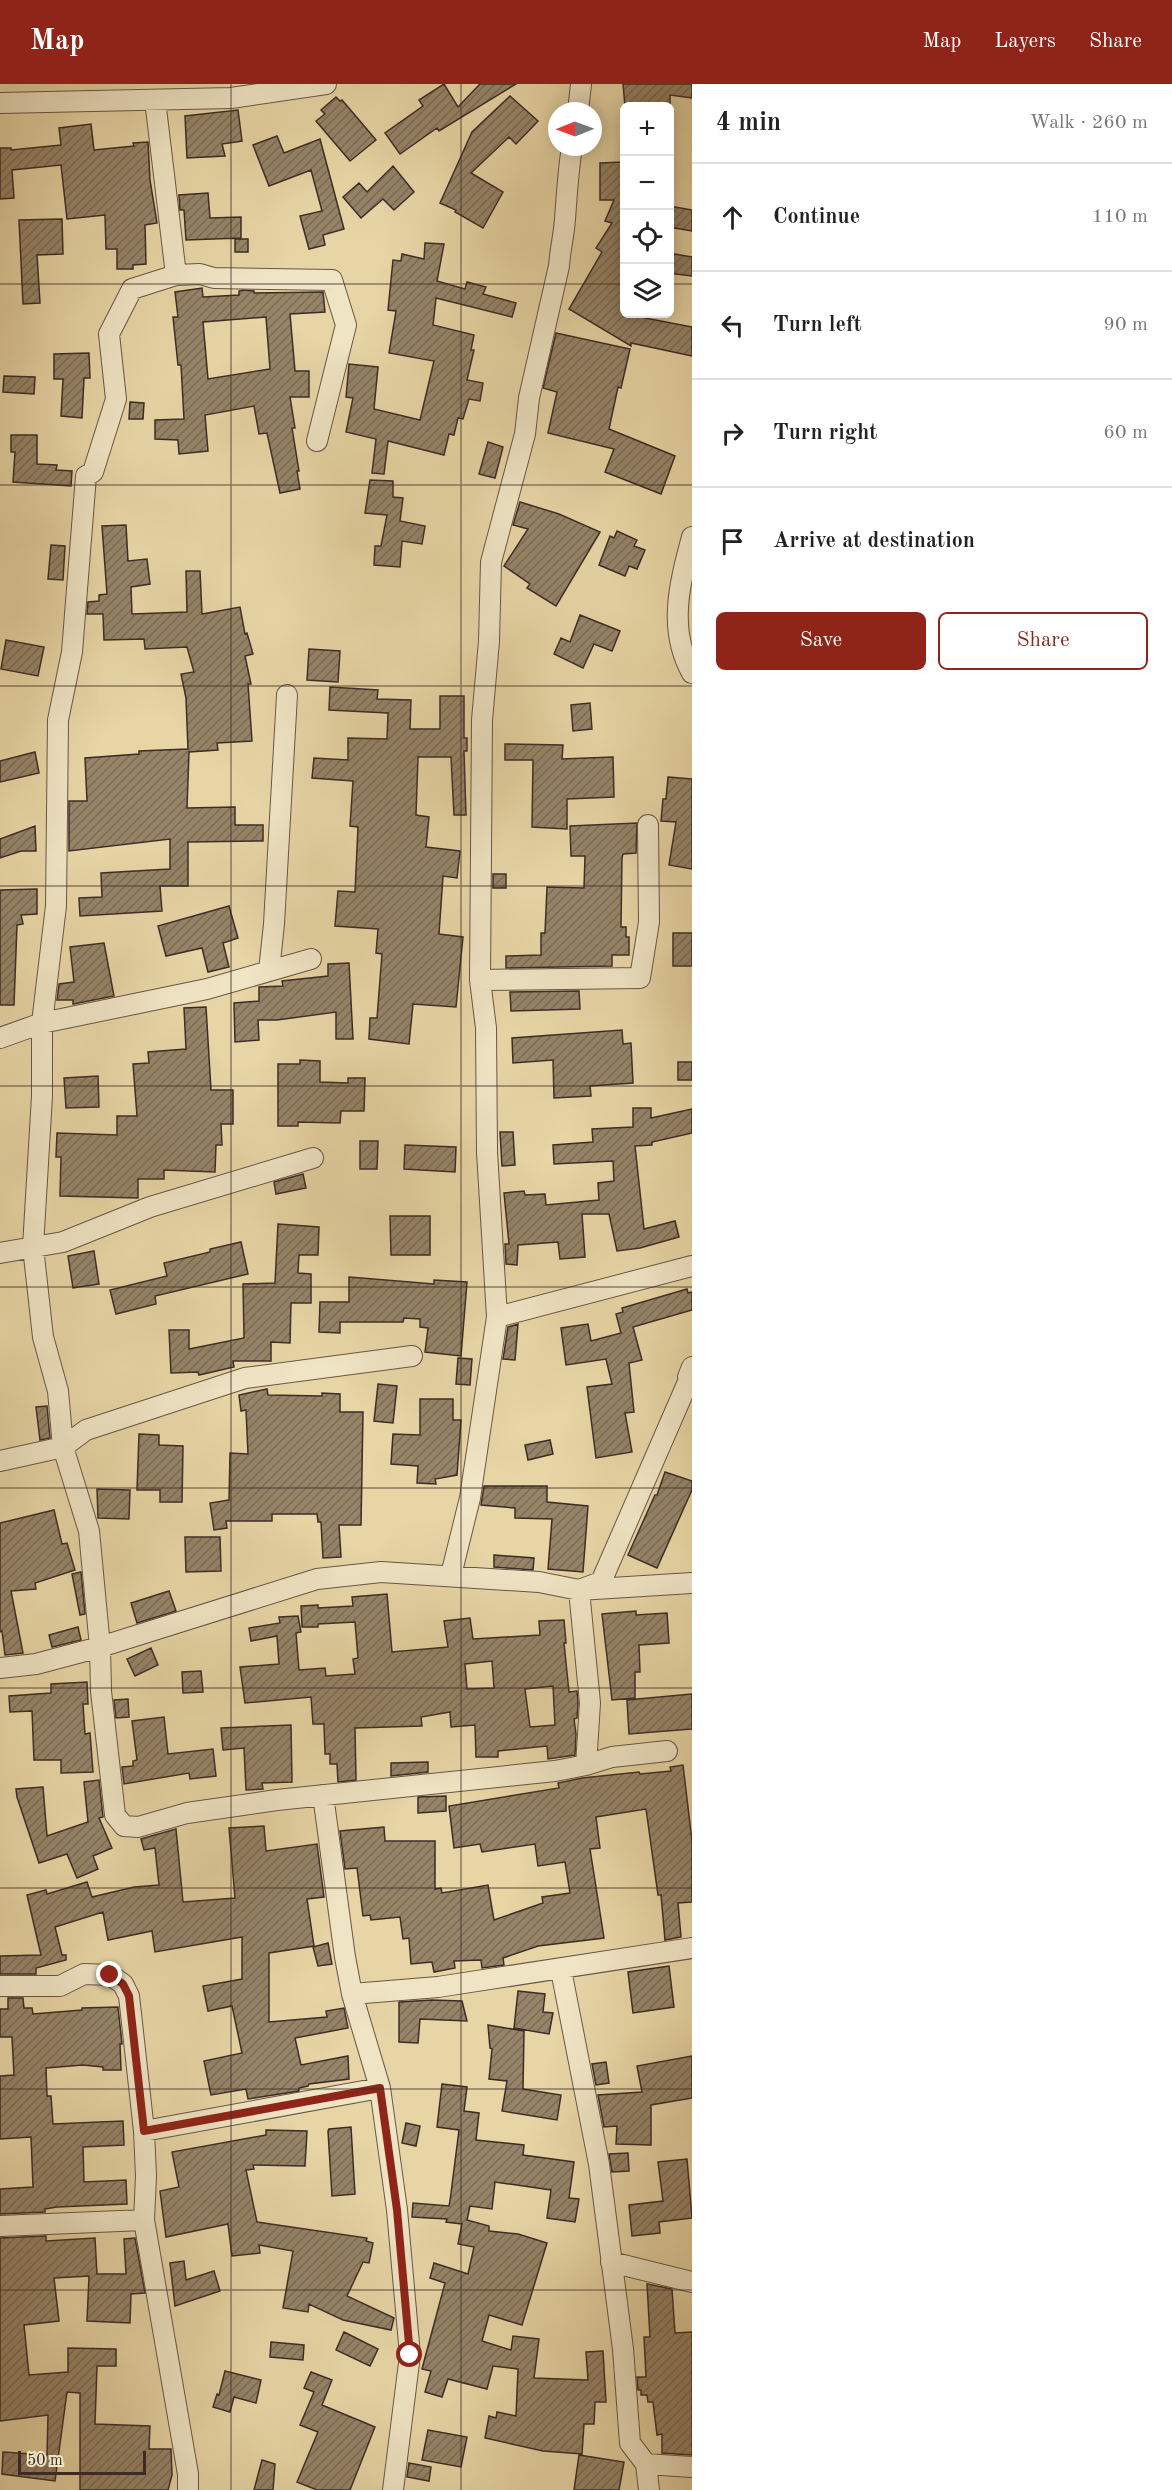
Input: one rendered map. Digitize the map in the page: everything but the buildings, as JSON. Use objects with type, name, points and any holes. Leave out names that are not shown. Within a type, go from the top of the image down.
[{"type":"street","points":[[0,103],[155,100],[326,84]]},
{"type":"street","points":[[579,102],[581,84]]},
{"type":"street","points":[[155,100],[176,275]]},
{"type":"street","points":[[451,1575],[470,1498],[497,1317],[487,1152],[486,1028],[480,980],[482,720],[489,641],[491,562],[525,434],[529,398],[559,266],[571,156]]},
{"type":"street","points":[[317,441],[346,325],[332,280],[176,275],[132,289],[109,334],[116,399],[93,472],[86,476],[72,652],[58,720],[56,906],[42,1023],[42,1096],[33,1247],[43,1337],[58,1391],[63,1447],[89,1531],[100,1647],[101,1691],[115,1815],[124,1826],[138,1827],[187,1813],[323,1795],[555,1772],[612,1757],[667,1751]]},
{"type":"street","points":[[692,537],[679,586],[677,623],[686,661],[692,673]]},
{"type":"street","points":[[269,971],[274,924],[287,695]]},
{"type":"street","points":[[480,980],[640,978],[649,921],[648,825]]},
{"type":"street","points":[[0,1038],[42,1023],[207,989],[311,959]]},
{"type":"street","points":[[0,1253],[63,1242],[150,1207],[313,1158]]},
{"type":"street","points":[[497,1317],[692,1266]]},
{"type":"street","points":[[0,1461],[63,1447],[86,1430],[245,1378],[412,1356]]},
{"type":"street","points":[[579,1590],[601,1582],[692,1373]]},
{"type":"street","points":[[0,1668],[36,1664],[100,1647],[317,1579],[381,1572],[539,1582],[579,1590],[692,1583]]},
{"type":"street","points":[[579,1590],[590,1703],[586,1765]]},
{"type":"street","points":[[323,1795],[352,1994],[380,2088],[397,2210],[410,2355],[393,2490]]},
{"type":"street","points":[[352,1994],[438,1988],[692,1948]]},
{"type":"street","points":[[561,1970],[599,2164],[623,2349],[630,2443],[646,2463],[649,2490]]},
{"type":"street","points":[[0,1986],[60,1986],[84,1974],[110,1975],[123,1984],[129,1996],[144,2131],[146,2176],[144,2220],[188,2474],[188,2490]]},
{"type":"street","points":[[144,2131],[380,2088]]},
{"type":"street","points":[[0,2226],[144,2220]]},
{"type":"street","points":[[611,2262],[692,2282]]},
{"type":"street","points":[[646,2463],[692,2468]]},
{"type":"route","points":[[110,1975],[123,1984],[129,1996],[144,2131],[380,2088],[397,2210],[410,2355]]}]
